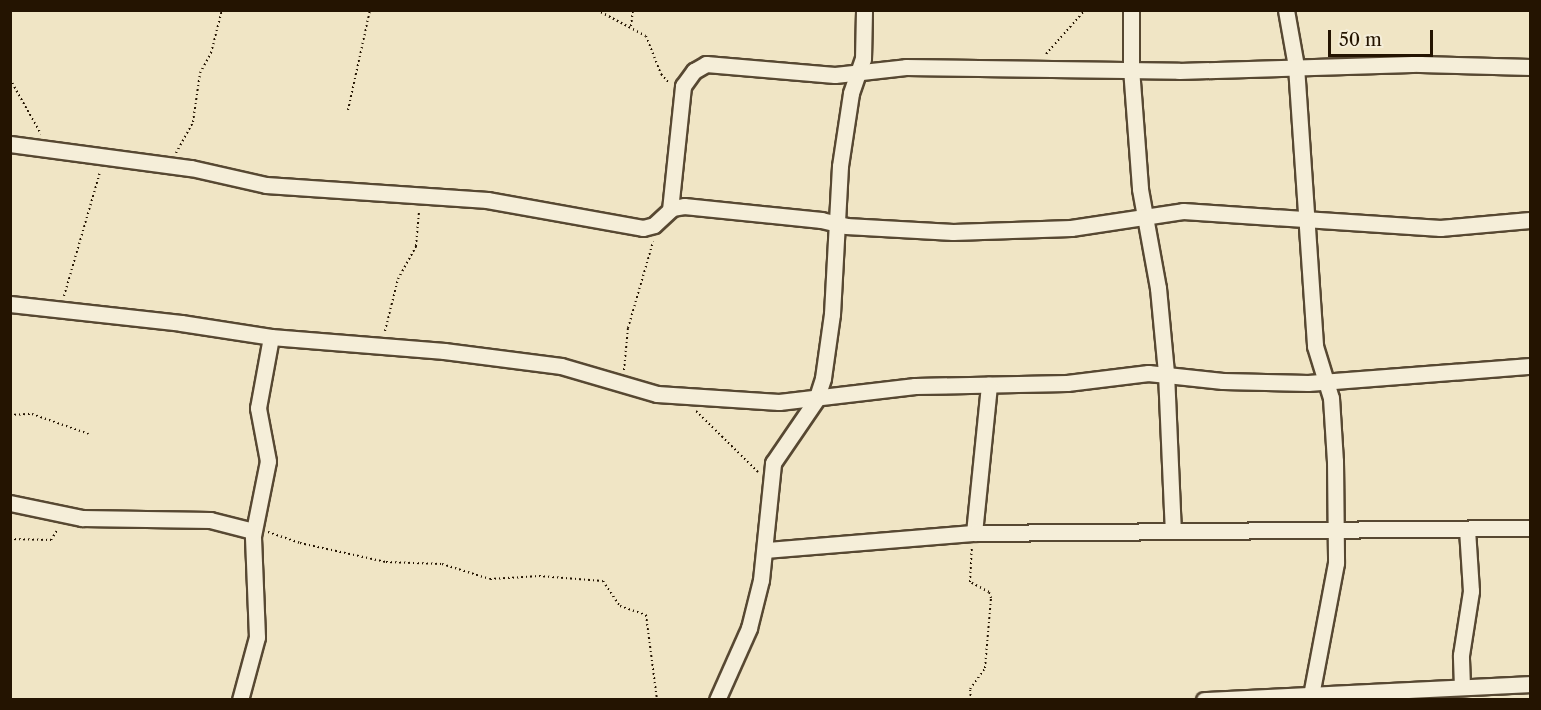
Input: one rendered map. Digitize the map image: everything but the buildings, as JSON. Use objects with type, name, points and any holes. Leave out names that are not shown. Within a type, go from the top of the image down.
[{"type":"street","points":[[717,699],[749,628],[766,550],[770,482],[774,458],[816,400],[831,324],[840,166],[851,93],[864,52],[864,10]]},
{"type":"street","points":[[1131,10],[1131,68],[1144,217],[1158,288],[1166,373],[1173,531]]},
{"type":"street","points":[[1286,10],[1296,66],[1317,358],[1329,383],[1335,531],[1336,563],[1311,697]]},
{"type":"street","points":[[670,210],[682,86],[694,71],[706,64],[835,75],[859,71],[1031,68],[1131,68],[1179,71],[1296,66],[1530,67]]},
{"type":"street","points":[[10,144],[169,166],[266,185],[487,200],[636,228],[654,225],[670,210],[691,206],[912,230],[995,232],[1071,228],[1192,211],[1440,228],[1530,220]]},
{"type":"street","points":[[10,304],[271,337],[382,345],[561,366],[624,385],[681,396],[816,400],[915,386],[989,386],[1166,373],[1238,382],[1329,383],[1530,366]]},
{"type":"street","points":[[240,699],[258,620],[254,531],[268,461],[258,408],[271,337]]},
{"type":"street","points":[[974,533],[989,386]]},
{"type":"street","points":[[10,502],[94,519],[210,520],[254,531]]},
{"type":"street","points":[[1462,687],[1461,655],[1471,591],[1467,528]]},
{"type":"street","points":[[766,550],[974,533],[1530,528]]},
{"type":"street","points":[[1204,699],[1311,697],[1530,684]]},
{"type":"path","points":[[169,166],[193,122],[200,73],[211,53],[222,10]]},
{"type":"path","points":[[348,110],[370,10]]},
{"type":"path","points":[[597,10],[631,26],[646,36],[663,78],[682,86]]},
{"type":"path","points":[[631,26],[633,10]]},
{"type":"path","points":[[1031,68],[1085,10]]},
{"type":"path","points":[[10,78],[31,109],[49,150]]},
{"type":"path","points":[[56,309],[68,284],[103,158]]},
{"type":"path","points":[[382,345],[398,279],[416,246],[419,195]]},
{"type":"path","points":[[624,385],[628,328],[653,242],[654,225]]},
{"type":"path","points":[[681,396],[770,482]]},
{"type":"path","points":[[10,414],[32,414],[89,434]]},
{"type":"path","points":[[10,539],[51,540],[58,532],[62,513]]},
{"type":"path","points":[[254,531],[386,562],[442,564],[490,579],[539,576],[603,582],[620,606],[646,615],[657,699]]},
{"type":"path","points":[[971,699],[970,689],[985,668],[991,598],[989,591],[970,582],[974,533]]}]
